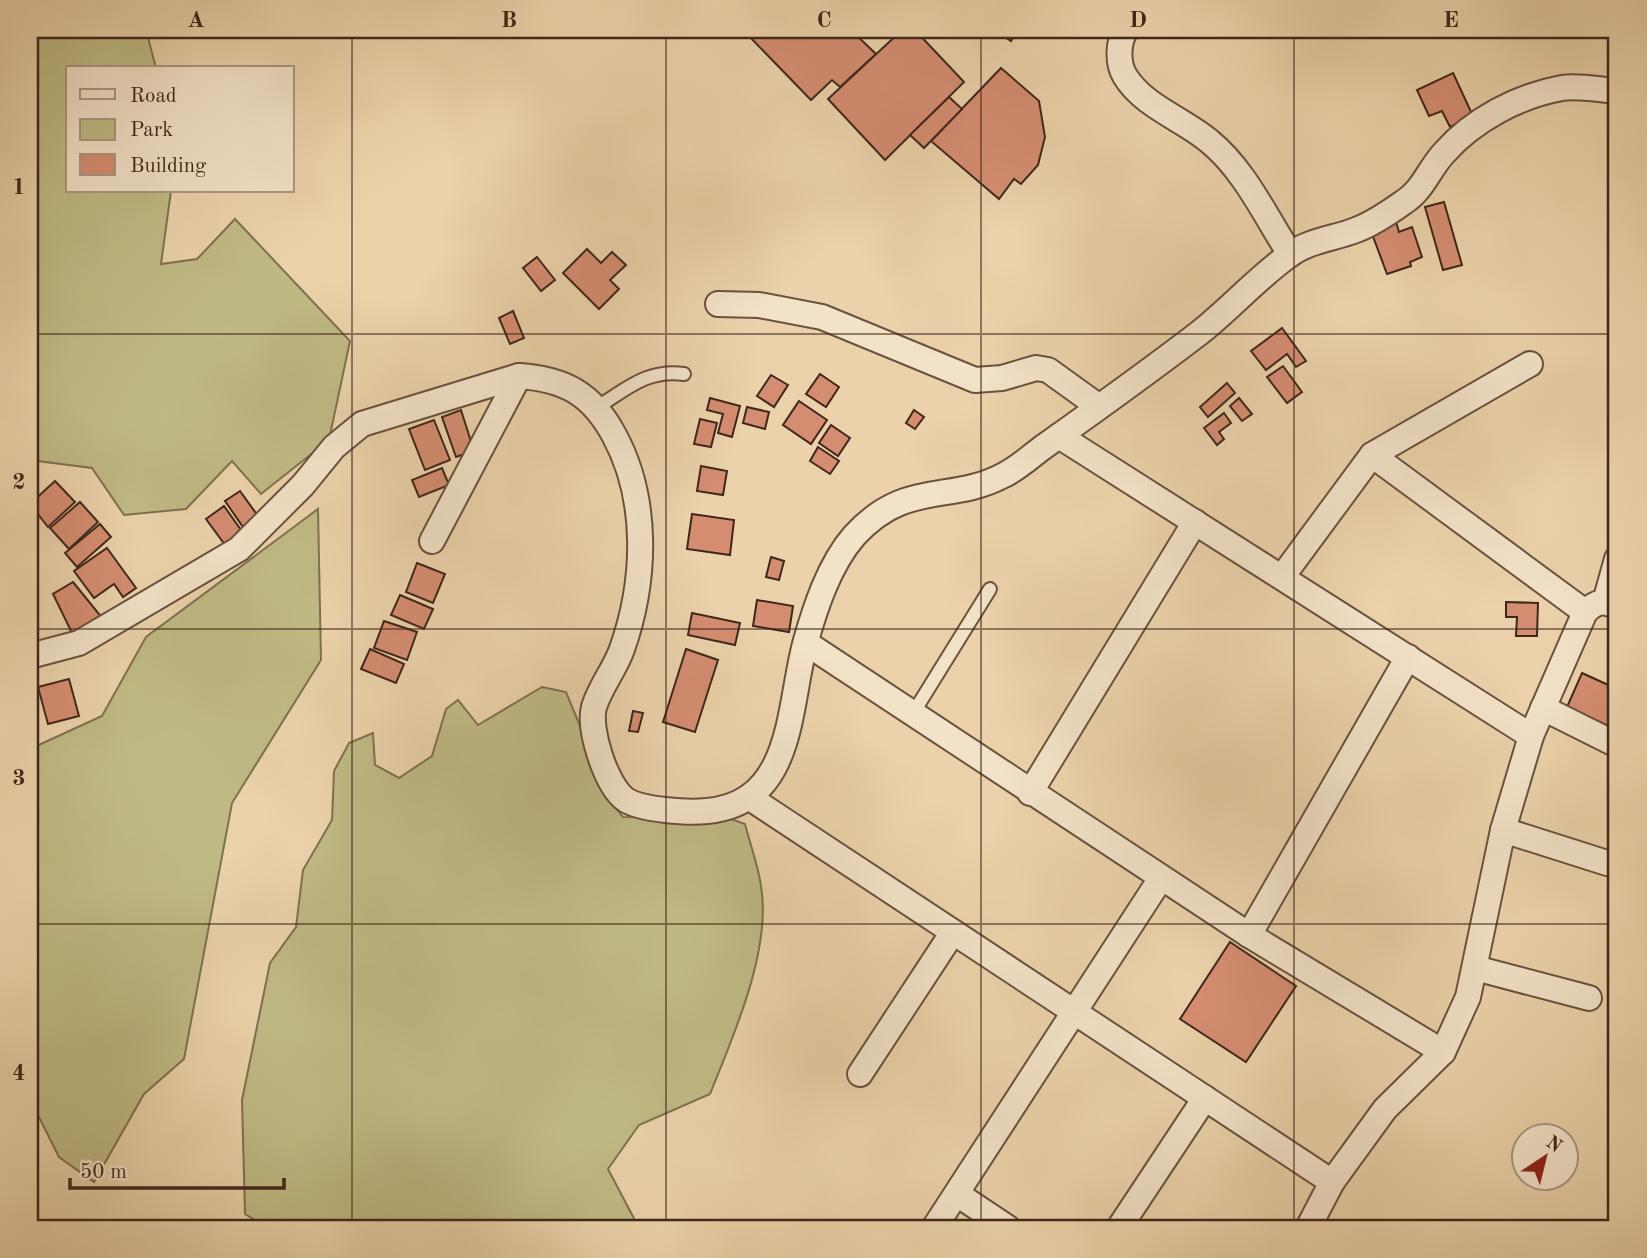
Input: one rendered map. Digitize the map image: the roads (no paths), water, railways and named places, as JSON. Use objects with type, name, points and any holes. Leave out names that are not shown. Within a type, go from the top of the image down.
[{"type":"street","points":[[1126,30],[1122,37],[1120,58],[1125,76],[1153,104],[1210,141],[1234,168],[1290,254]]},
{"type":"street","points":[[30,656],[79,643],[239,549],[303,485],[334,447],[362,424],[519,376],[538,377],[557,383],[599,406],[628,460],[639,509],[640,549],[631,621],[620,655],[594,708],[593,735],[612,781],[626,800],[670,811],[707,811],[750,798],[776,767],[785,747],[806,643],[833,568],[854,537],[880,513],[903,499],[1003,476],[1200,332],[1290,254],[1318,239],[1356,230],[1417,194],[1433,165],[1460,135],[1511,104],[1566,87],[1617,91]]},
{"type":"street","points":[[718,303],[759,305],[822,317],[911,352],[944,370],[975,380],[1002,378],[1036,368],[1048,370],[1098,406]]},
{"type":"street","points":[[1282,577],[1371,455],[1530,364]]},
{"type":"street","points":[[432,541],[519,376]]},
{"type":"street","points":[[1059,436],[1531,736]]},
{"type":"street","points":[[1371,455],[1603,607]]},
{"type":"street","points":[[1030,793],[1195,522]]},
{"type":"street","points":[[1308,1228],[1332,1182],[1385,1109],[1443,1052],[1468,997],[1503,830],[1531,736],[1543,708],[1603,607],[1617,559]]},
{"type":"street","points":[[806,643],[1249,935],[1443,1052]]},
{"type":"street","points":[[1249,935],[1408,657]]},
{"type":"street","points":[[1543,708],[1617,745]]},
{"type":"street","points":[[750,798],[1332,1182]]},
{"type":"street","points":[[1503,830],[1607,863]]},
{"type":"street","points":[[934,1228],[1161,878]]},
{"type":"street","points":[[860,1074],[953,932]]},
{"type":"street","points":[[1475,968],[1589,998]]},
{"type":"street","points":[[1119,1228],[1205,1098]]},
{"type":"street","points":[[957,1194],[1008,1228]]},
{"type":"lane","points":[[599,406],[647,376],[663,371],[684,374]]},
{"type":"lane","points":[[912,715],[990,589]]}]
